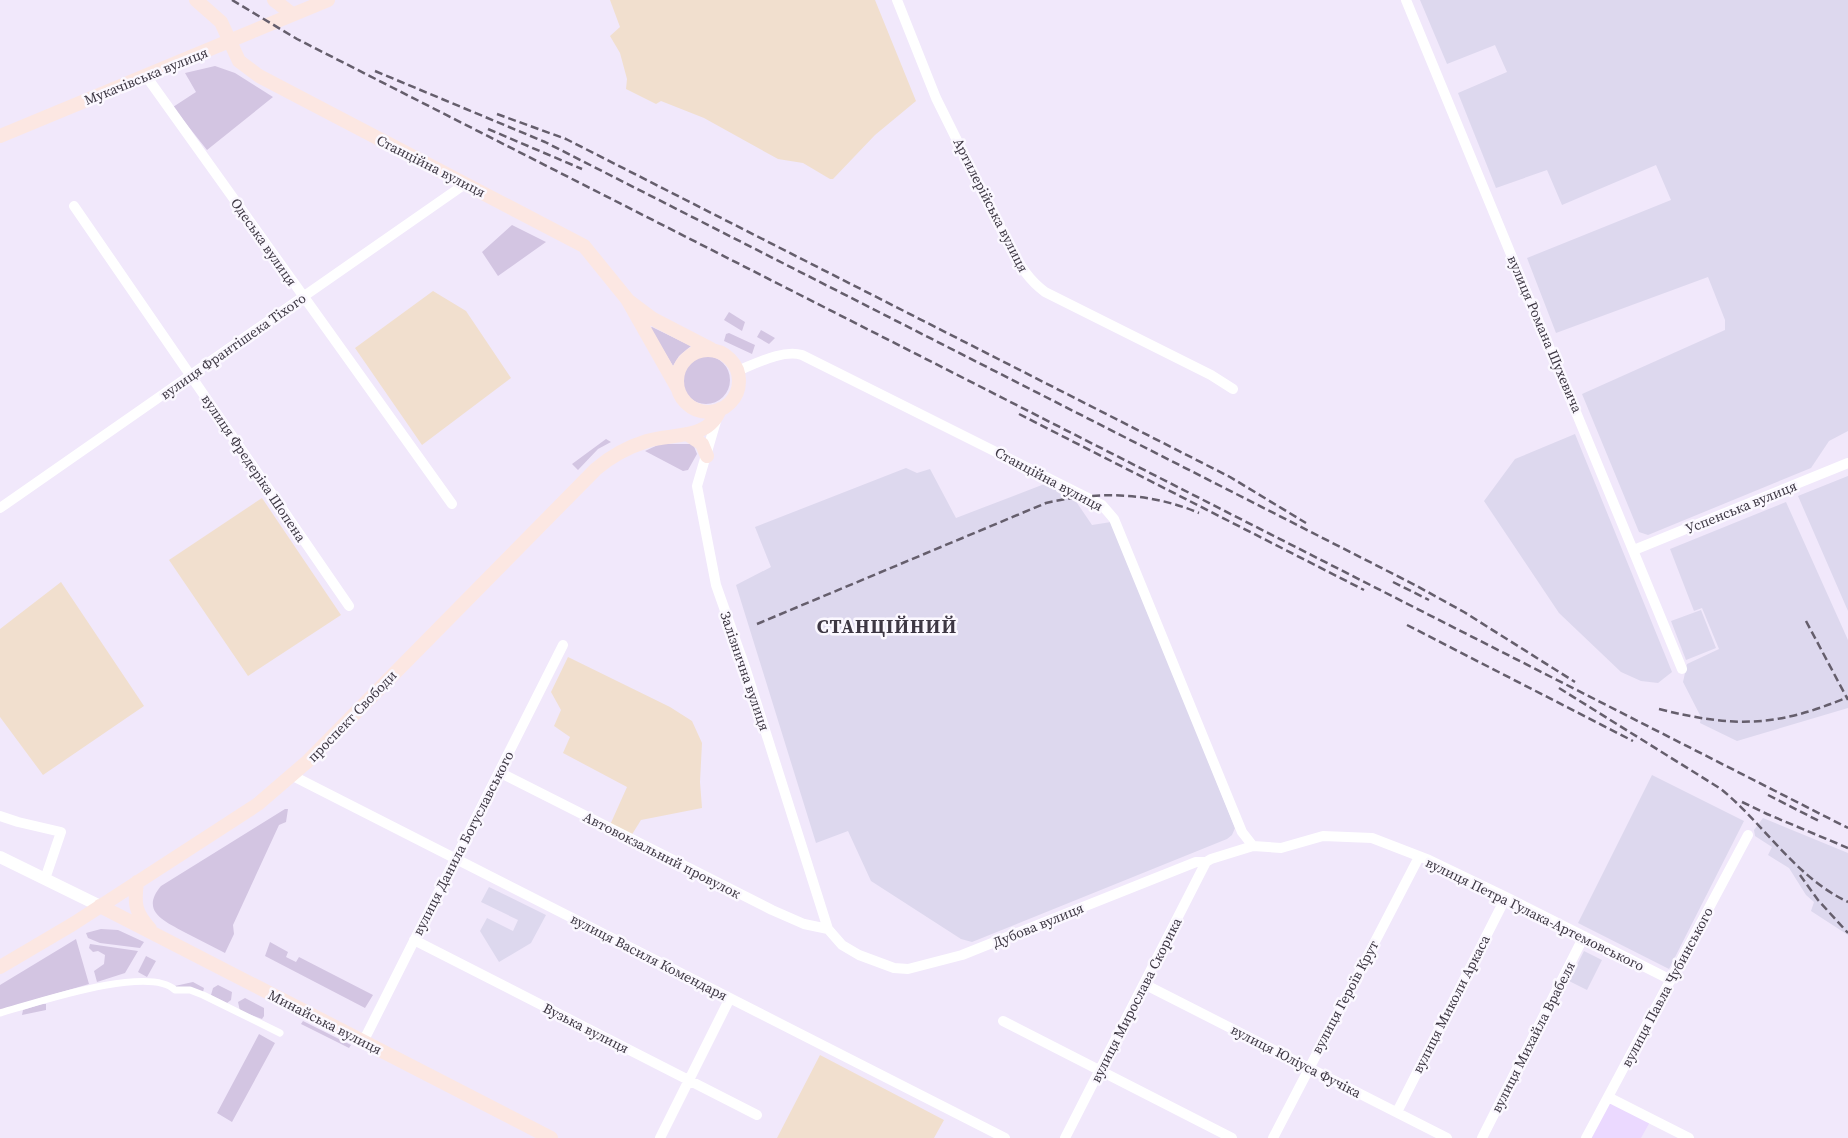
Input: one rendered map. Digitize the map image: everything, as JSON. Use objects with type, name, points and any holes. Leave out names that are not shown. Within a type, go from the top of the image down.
[{"type":"main road","name":"Станційна вулиця","points":[[196,0],[221,22],[239,60],[259,76],[584,246],[627,299],[678,389]]},
{"type":"main road","points":[[274,0],[292,14]]},
{"type":"main road","name":"Мукачівська вулиця","points":[[0,136],[328,0]]},
{"type":"main road","name":"Станційна вулиця","points":[[627,299],[653,319],[711,350]]},
{"type":"main road","points":[[711,350],[730,359],[737,371],[739,380],[737,392],[718,415],[689,406],[678,389],[678,372],[687,357],[694,352],[711,350]]},
{"type":"main road","name":"проспект Свободи","points":[[681,434],[691,425],[693,417],[689,406]]},
{"type":"main road","name":"проспект Свободи","points":[[0,967],[100,906],[258,804],[293,776],[596,469],[632,446],[702,430],[718,415]]},
{"type":"main road","points":[[681,434],[702,444],[706,456]]},
{"type":"main road","points":[[136,882],[135,898],[137,912],[153,934]]},
{"type":"main road","name":"Минайська вулиця","points":[[100,906],[551,1138]]},
{"type":"street","name":"Артилерійська вулиця","points":[[897,0],[936,98],[1011,249],[1028,278],[1045,292],[1211,375],[1233,389]]},
{"type":"street","name":"вулиця Романа Шухевича","points":[[1406,0],[1682,669]]},
{"type":"street","name":"Одеська вулиця","points":[[146,76],[452,504]]},
{"type":"street","name":"вулиця Франтішека Тіхого","points":[[0,508],[466,184]]},
{"type":"street","name":"вулиця Фредеріка Шопена","points":[[74,206],[349,606]]},
{"type":"street","name":"Станційна вулиця","points":[[737,371],[765,360],[792,354],[802,355],[1084,496],[1109,511],[1114,518],[1242,832],[1253,846]]},
{"type":"street","name":"Залізнична вулиця","points":[[718,415],[697,486],[716,585],[784,788],[828,929]]},
{"type":"street","name":"Успенська вулиця","points":[[1634,550],[1848,463]]},
{"type":"street","name":"вулиця Данила Богуславського","points":[[363,1042],[563,645]]},
{"type":"street","name":"Автовокзальний провулок","points":[[499,772],[772,910],[804,924],[828,929]]},
{"type":"street","name":"вулиця Василя Комендаря","points":[[293,776],[1005,1138]]},
{"type":"street","points":[[0,816],[61,832],[45,879]]},
{"type":"street","name":"вулиця Павла Чубинського","points":[[1586,1138],[1748,835]]},
{"type":"street","name":"вулиця Петра Гулака-Артемовського","points":[[1253,846],[1281,848],[1299,844],[1315,837],[1348,836],[1372,838],[1506,897],[1671,980]]},
{"type":"street","name":"Дубова вулиця","points":[[828,929],[842,946],[894,968],[908,969],[962,955],[1196,862],[1206,862],[1253,846]]},
{"type":"street","points":[[0,857],[100,906]]},
{"type":"street","name":"вулиця Героїв Крут","points":[[1273,1138],[1418,857]]},
{"type":"street","name":"вулиця Мирослава Скорика","points":[[1065,1138],[1206,862]]},
{"type":"street","name":"вулиця Миколи Аркаса","points":[[1397,1112],[1506,897]]},
{"type":"street","name":"вулиця Михайла Врабеля","points":[[1482,1138],[1584,936]]},
{"type":"street","name":"Вузька вулиця","points":[[414,940],[757,1115]]},
{"type":"street","points":[[0,1014],[94,986],[157,983],[170,986],[175,990],[190,990],[280,1032]]},
{"type":"street","name":"вулиця Юліуса Фучіка","points":[[1144,984],[1447,1138]]},
{"type":"street","points":[[660,1138],[730,998]]},
{"type":"street","points":[[1003,1021],[1232,1138]]},
{"type":"street","points":[[1608,1097],[1689,1138]]},
{"type":"shaded area","points":[[610,0],[875,0],[916,101],[875,135],[833,179],[830,179],[803,163],[778,159],[704,118],[661,101],[656,104],[626,89],[627,79],[620,53],[610,36],[620,27]]},
{"type":"shaded area","points":[[1420,0],[1848,0],[1848,431],[1829,441],[1811,468],[1648,535],[1639,532],[1582,394],[1725,330],[1725,320],[1708,277],[1556,333],[1527,258],[1671,200],[1656,165],[1562,205],[1547,170],[1496,188],[1458,93],[1507,72],[1495,45],[1447,64]]},
{"type":"shaded area","points":[[215,66],[235,73],[273,97],[207,150],[173,107],[196,92],[185,73]]},
{"type":"shaded area","points":[[512,225],[546,242],[498,276],[482,252]]},
{"type":"shaded area","points":[[433,291],[466,311],[511,378],[422,445],[355,348]]},
{"type":"shaded area","points":[[729,312],[745,322],[742,331],[724,320]]},
{"type":"shaded area","points":[[652,327],[691,346],[679,356],[673,366],[650,328]]},
{"type":"shaded area","points":[[761,330],[775,338],[769,344],[757,337]]},
{"type":"shaded area","points":[[729,333],[755,345],[752,354],[724,341],[726,334]]},
{"type":"shaded area","points":[[706,356],[715,358],[723,363],[728,371],[730,380],[728,389],[723,397],[715,402],[706,404],[697,402],[689,397],[684,389],[682,380],[684,371],[689,363],[697,358]]},
{"type":"shaded area","points":[[1575,434],[1672,672],[1658,683],[1641,681],[1621,672],[1559,613],[1484,501],[1515,459]]},
{"type":"shaded area","points":[[606,439],[611,442],[598,449],[578,470],[572,464]]},
{"type":"shaded area","points":[[660,444],[693,444],[697,454],[688,470],[683,471],[645,451]]},
{"type":"shaded area","points":[[906,468],[917,473],[930,469],[956,518],[1047,483],[1073,497],[1092,525],[1111,522],[1235,828],[1232,835],[1227,839],[972,942],[961,939],[871,881],[848,831],[816,843],[736,585],[771,567],[755,527]]},
{"type":"shaded area","points":[[1848,476],[1848,611],[1798,496]]},
{"type":"shaded area","points":[[262,498],[341,615],[248,676],[169,560]]},
{"type":"shaded area","points":[[1786,502],[1848,640],[1848,708],[1737,741],[1700,723],[1701,717],[1683,682],[1687,664],[1719,649],[1702,608],[1694,611],[1670,549]]},
{"type":"shaded area","points":[[61,582],[144,706],[43,775],[0,717],[0,629]]},
{"type":"shaded area","points":[[1701,610],[1716,648],[1686,660],[1671,621]]},
{"type":"shaded area","points":[[568,657],[670,707],[692,721],[702,743],[700,782],[702,808],[641,820],[631,836],[610,825],[627,787],[563,753],[570,737],[554,726],[561,710],[551,692]]},
{"type":"shaded area","points":[[1652,775],[1744,821],[1669,969],[1578,923]]},
{"type":"shaded area","points":[[285,809],[288,809],[286,822],[279,825],[233,925],[234,934],[225,953],[171,925],[158,915],[153,903],[155,895],[161,886]]},
{"type":"shaded area","points":[[1763,818],[1848,853],[1848,935],[1811,911],[1814,902],[1806,895],[1789,868],[1768,855],[1772,847],[1755,836],[1754,830]]},
{"type":"shaded area","points":[[489,887],[546,915],[531,943],[499,962],[480,931],[487,918],[513,931],[518,920],[481,902]]},
{"type":"shaded area","points":[[101,929],[118,930],[144,942],[140,948],[100,943],[88,938],[86,933]]},
{"type":"shaded area","points":[[76,939],[89,984],[0,1010],[0,985]]},
{"type":"shaded area","points":[[270,942],[288,952],[286,957],[296,962],[299,957],[373,995],[365,1008],[265,956]]},
{"type":"shaded area","points":[[90,944],[138,951],[125,973],[97,982],[94,971],[104,964],[105,955],[98,951],[93,952],[89,948]]},
{"type":"shaded area","points":[[1584,951],[1602,960],[1587,990],[1569,981]]},
{"type":"shaded area","points":[[146,956],[156,961],[147,977],[138,972]]},
{"type":"shaded area","points":[[193,982],[204,988],[203,992],[176,989],[175,986]]},
{"type":"shaded area","points":[[218,985],[232,992],[231,1000],[227,1003],[211,995],[213,988]]},
{"type":"shaded area","points":[[245,998],[264,1008],[262,1019],[240,1011],[238,1002]]},
{"type":"shaded area","points":[[46,1004],[46,1010],[22,1015],[23,1010]]},
{"type":"shaded area","points":[[303,1021],[351,1045],[349,1048],[301,1024]]},
{"type":"shaded area","points":[[259,1034],[275,1043],[232,1122],[217,1113]]},
{"type":"shaded area","points":[[820,1055],[944,1120],[934,1138],[777,1138]]},
{"type":"shaded area","points":[[1610,1100],[1651,1120],[1641,1138],[1591,1138]]},
{"type":"railway","points":[[232,0],[297,39],[1848,828]]},
{"type":"railway","points":[[375,71],[545,142],[1415,585],[1464,612],[1575,682]]},
{"type":"railway","points":[[497,114],[566,139],[1230,477],[1306,523]]},
{"type":"railway","points":[[488,129],[582,169]]},
{"type":"railway","points":[[1019,414],[1364,590]]},
{"type":"railway","points":[[757,624],[1046,503],[1105,495],[1143,497],[1180,506],[1199,513]]},
{"type":"railway","points":[[1393,582],[1429,600]]},
{"type":"railway","points":[[1806,621],[1848,700]]},
{"type":"railway","points":[[1407,625],[1633,741]]},
{"type":"railway","points":[[1559,688],[1721,789],[1752,818],[1796,865],[1812,879],[1848,902]]},
{"type":"railway","points":[[1659,709],[1710,719],[1755,721],[1799,714],[1848,697]]},
{"type":"railway","points":[[1768,795],[1819,821]]},
{"type":"railway","points":[[1742,802],[1848,848]]},
{"type":"railway","points":[[1800,875],[1818,900],[1848,933]]},
{"type":"district","name":"СТАНЦІЙНИЙ","points":[[887,626]]}]
